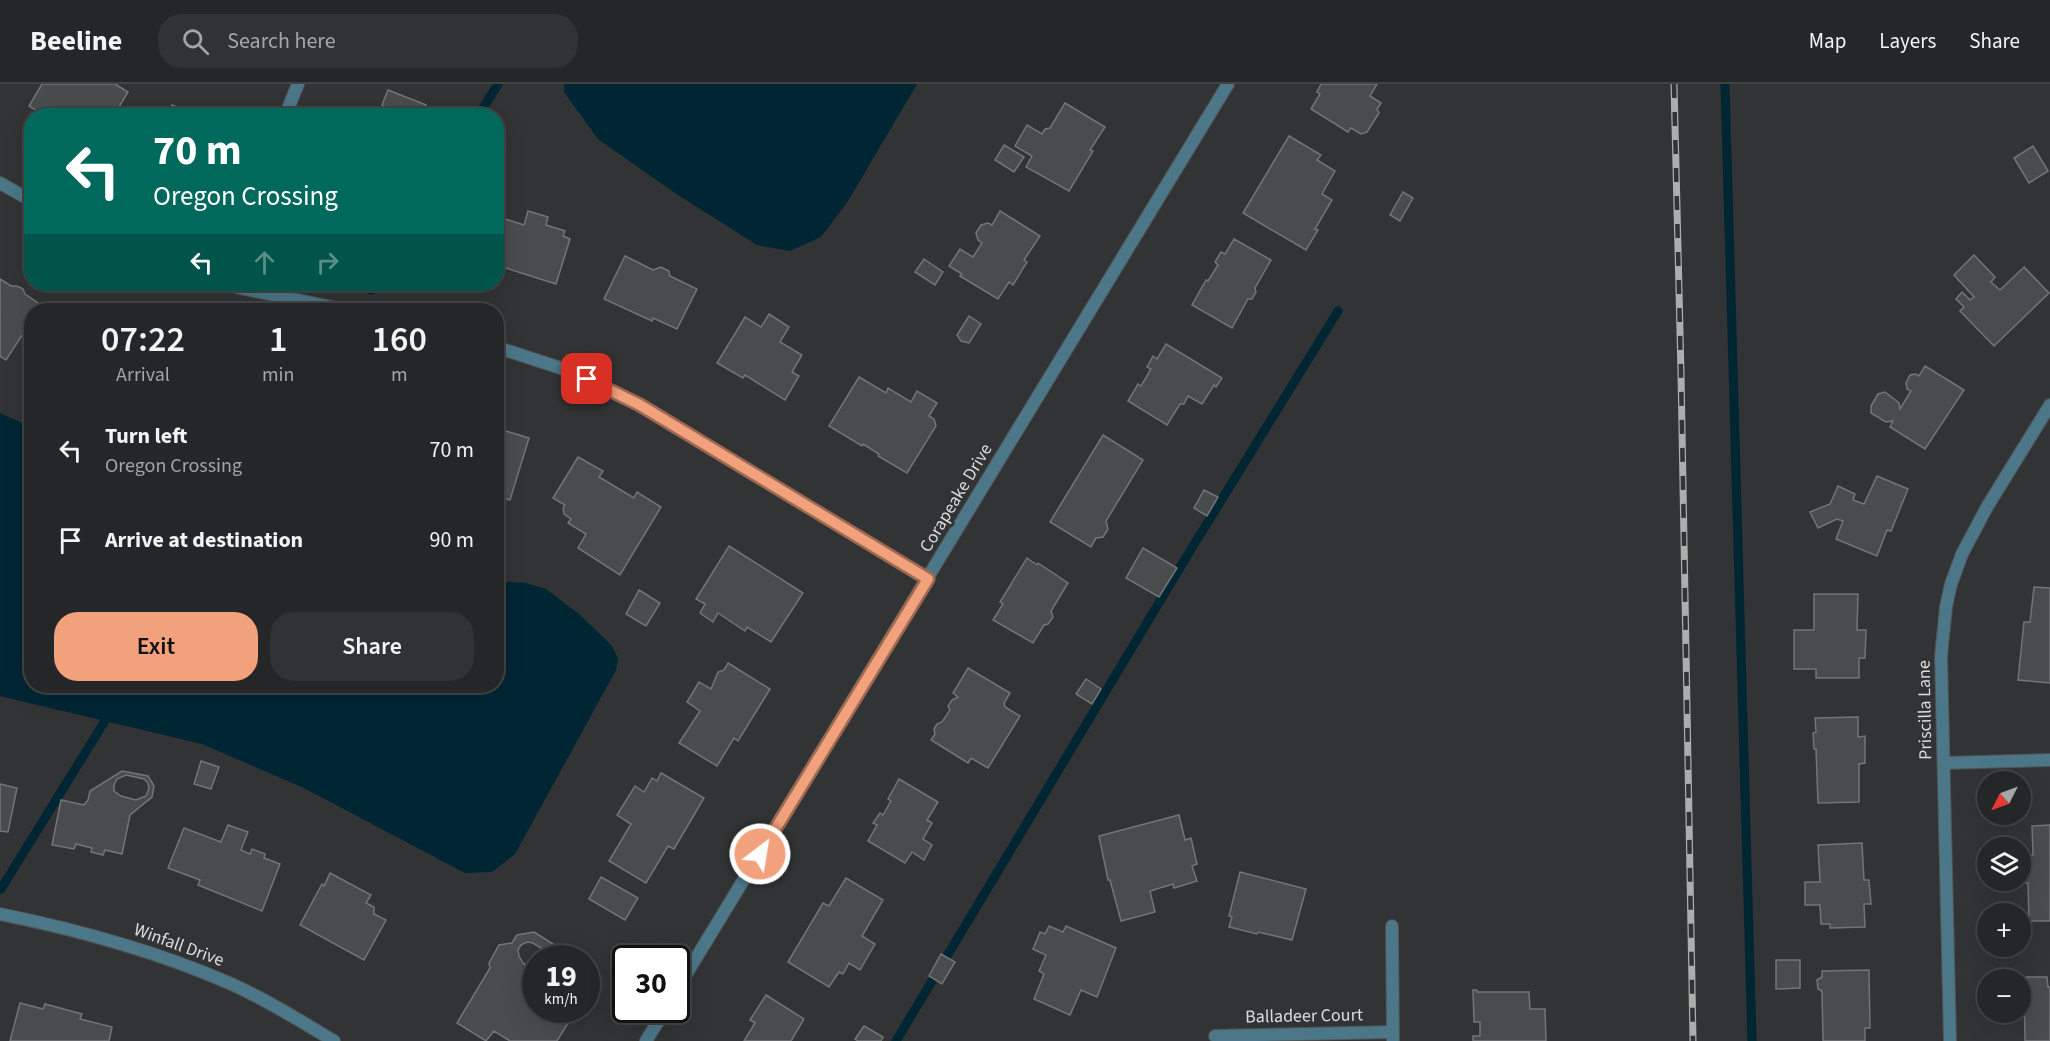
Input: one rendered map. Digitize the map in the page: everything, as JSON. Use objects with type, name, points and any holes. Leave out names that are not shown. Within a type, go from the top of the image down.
[{"type":"street","points":[[288,108],[298,84]]},
{"type":"street","name":"Corapeake Drive","points":[[690,969],[1228,84]]},
{"type":"street","points":[[0,183],[24,196]]},
{"type":"street","points":[[263,291],[315,303]]},
{"type":"street","points":[[504,349],[570,371],[640,405],[928,579]]},
{"type":"street","name":"Priscilla Lane","points":[[1950,1041],[1941,656],[1946,607],[1951,584],[1962,554],[1987,507],[2050,405]]},
{"type":"street","points":[[1944,763],[2050,760]]},
{"type":"street","name":"Winfall Drive","points":[[0,914],[110,939],[152,953],[230,983],[268,1002],[334,1041]]},
{"type":"street","points":[[1392,926],[1393,1037]]},
{"type":"street","points":[[646,1041],[658,1023]]},
{"type":"street","name":"Balladeer Court","points":[[1215,1036],[1393,1037]]},
{"type":"water","points":[[564,84],[917,84],[848,201],[821,237],[790,251],[757,245],[675,193],[598,139],[564,92]]},
{"type":"water","points":[[0,413],[24,424],[24,693],[504,693],[504,582],[525,583],[546,589],[580,615],[612,646],[618,658],[616,670],[515,854],[492,872],[465,873],[304,788],[202,744],[0,696]]},
{"type":"building","points":[[42,84],[115,84],[128,92],[118,108],[32,108],[29,106]]},
{"type":"building","points":[[1321,84],[1377,84],[1370,96],[1381,103],[1377,109],[1379,113],[1367,132],[1361,134],[1351,128],[1348,132],[1311,109],[1320,94],[1317,92]]},
{"type":"building","points":[[388,90],[426,105],[427,108],[387,108],[382,105]]},
{"type":"building","points":[[1065,103],[1105,127],[1069,191],[1026,167],[1032,156],[1015,146],[1027,125],[1042,134],[1045,129],[1050,128]]},
{"type":"building","points":[[1289,136],[1321,155],[1317,160],[1335,171],[1322,194],[1332,200],[1306,250],[1243,213]]},
{"type":"building","points":[[1004,145],[1024,157],[1014,172],[995,160]]},
{"type":"building","points":[[2033,146],[2048,171],[2029,183],[2014,158]]},
{"type":"building","points":[[1403,192],[1413,198],[1400,221],[1390,215]]},
{"type":"building","points":[[528,211],[548,217],[546,225],[565,231],[563,236],[570,239],[556,284],[504,268],[504,219],[524,225]]},
{"type":"building","points":[[1000,211],[1040,236],[1024,260],[1027,262],[1013,285],[1009,282],[998,299],[960,276],[962,274],[949,266],[960,249],[973,257],[982,243],[978,240],[976,233],[981,225],[988,223],[992,225]]},
{"type":"building","points":[[1234,239],[1271,260],[1255,288],[1256,292],[1252,299],[1248,299],[1232,328],[1192,305],[1206,280],[1208,281],[1218,265],[1215,262],[1221,252],[1225,254]]},
{"type":"building","points":[[1974,255],[1995,277],[1991,282],[2000,290],[2024,267],[2049,293],[1994,346],[1960,311],[1964,307],[1956,299],[1962,292],[1970,300],[1974,297],[1954,275]]},
{"type":"building","points":[[625,256],[653,270],[661,267],[669,271],[670,276],[697,289],[677,329],[653,318],[652,321],[604,299]]},
{"type":"building","points":[[924,259],[943,272],[935,285],[915,272]]},
{"type":"building","points":[[0,279],[11,286],[23,289],[25,294],[38,303],[24,303],[24,332],[6,360],[0,356]]},
{"type":"building","points":[[769,314],[789,327],[780,342],[802,355],[792,372],[799,376],[785,400],[745,375],[743,378],[717,363],[745,317],[761,327]]},
{"type":"building","points":[[969,316],[981,324],[969,343],[961,341],[957,335]]},
{"type":"building","points":[[1166,344],[1222,378],[1216,387],[1214,385],[1202,404],[1188,396],[1167,425],[1128,401],[1138,384],[1141,386],[1151,369],[1147,367],[1153,356],[1157,359]]},
{"type":"building","points":[[1925,366],[1964,390],[1925,449],[1890,427],[1893,421],[1886,422],[1871,413],[1871,406],[1878,394],[1885,392],[1899,403],[1900,409],[1911,391],[1907,389],[1906,383],[1910,375],[1919,376]]},
{"type":"building","points":[[859,377],[886,393],[888,388],[911,402],[917,391],[937,403],[929,416],[934,419],[936,426],[907,473],[863,444],[862,446],[829,426]]},
{"type":"building","points":[[504,430],[529,438],[510,500],[504,498]]},
{"type":"building","points":[[1103,435],[1143,460],[1106,521],[1108,529],[1103,537],[1096,538],[1091,547],[1050,522]]},
{"type":"building","points":[[578,457],[603,471],[599,477],[634,498],[637,492],[661,507],[620,575],[578,548],[586,534],[568,523],[571,519],[564,514],[565,505],[553,498]]},
{"type":"building","points":[[1877,476],[1908,489],[1891,531],[1887,530],[1877,556],[1836,539],[1843,521],[1837,519],[1818,528],[1810,512],[1830,504],[1838,486],[1855,494],[1853,500],[1864,504]]},
{"type":"building","points":[[1204,490],[1218,497],[1207,516],[1194,508]]},
{"type":"building","points":[[729,546],[803,593],[771,642],[747,627],[745,631],[718,613],[713,622],[700,613],[705,604],[696,599]]},
{"type":"building","points":[[1143,548],[1177,568],[1159,597],[1126,578]]},
{"type":"building","points":[[1027,558],[1068,583],[1051,611],[1053,617],[1048,624],[1044,625],[1033,643],[993,620],[1003,604],[1000,602]]},
{"type":"building","points":[[2034,587],[2050,588],[2050,683],[2018,680],[2024,622],[2030,622]]},
{"type":"building","points":[[639,590],[660,603],[646,626],[626,614]]},
{"type":"building","points":[[1814,594],[1858,594],[1857,630],[1866,630],[1865,658],[1859,658],[1859,678],[1816,678],[1816,669],[1794,669],[1794,630],[1814,630]]},
{"type":"building","points":[[728,663],[770,689],[738,741],[734,738],[717,766],[679,743],[700,711],[687,702],[699,682],[711,689],[718,672],[724,670]]},
{"type":"building","points":[[968,668],[1010,693],[1004,703],[1005,707],[1020,716],[988,768],[971,758],[968,763],[931,740],[937,724],[942,722],[950,710],[948,706],[958,697],[953,693]]},
{"type":"building","points":[[1086,679],[1101,689],[1092,704],[1076,694]]},
{"type":"building","points":[[1858,717],[1858,737],[1865,736],[1865,763],[1859,764],[1859,802],[1818,803],[1816,749],[1814,749],[1813,733],[1816,732],[1815,718]]},
{"type":"building","points":[[201,761],[219,767],[211,789],[194,784]]},
{"type":"building","points":[[122,771],[148,776],[154,786],[152,797],[130,815],[122,854],[105,850],[103,855],[91,852],[92,848],[76,844],[74,849],[52,845],[61,800],[84,805],[90,791]],"holes":[[[126,775],[144,779],[149,788],[146,796],[136,800],[121,796],[114,791],[117,779]]]},
{"type":"building","points":[[661,773],[704,798],[674,849],[668,846],[646,883],[609,861],[631,824],[617,815],[635,786],[644,792],[652,778],[657,781]]},
{"type":"building","points":[[899,779],[938,802],[927,820],[932,823],[923,839],[932,845],[924,860],[912,852],[905,863],[868,841],[877,825],[873,823],[880,813],[883,815],[891,801],[888,799]]},
{"type":"building","points":[[0,784],[17,788],[8,832],[0,831]]},
{"type":"building","points":[[1179,815],[1185,840],[1191,838],[1197,864],[1192,866],[1197,881],[1174,888],[1173,884],[1150,891],[1155,912],[1121,921],[1110,880],[1108,880],[1099,836]]},
{"type":"building","points":[[228,825],[248,832],[241,850],[250,854],[252,849],[265,854],[264,858],[280,864],[262,911],[198,885],[200,880],[168,868],[184,828],[221,842]]},
{"type":"building","points":[[2050,825],[2050,921],[2031,921],[2028,891],[2031,891],[2032,826]]},
{"type":"building","points":[[1862,843],[1864,880],[1869,880],[1871,904],[1864,904],[1865,927],[1830,928],[1830,924],[1821,924],[1820,905],[1805,905],[1805,882],[1820,882],[1818,845]]},
{"type":"building","points":[[1240,872],[1306,889],[1292,940],[1229,927],[1232,917],[1229,916]]},
{"type":"building","points":[[330,873],[371,895],[366,903],[374,907],[374,914],[386,920],[364,960],[300,925]]},
{"type":"building","points":[[601,877],[638,898],[625,920],[589,899]]},
{"type":"building","points":[[846,878],[883,900],[862,936],[875,944],[860,970],[849,963],[843,974],[839,972],[829,987],[788,962],[823,903],[829,906]]},
{"type":"building","points":[[1049,926],[1063,932],[1066,926],[1116,948],[1097,997],[1081,990],[1070,1015],[1034,999],[1044,974],[1039,971],[1046,955],[1033,949],[1040,932],[1045,934]]},
{"type":"building","points":[[534,932],[555,945],[536,945],[527,942],[518,950],[522,961],[522,1023],[568,1023],[557,1041],[510,1041],[494,1031],[486,1041],[457,1023],[490,968],[489,963],[499,945],[512,943],[517,935]]},
{"type":"building","points":[[941,954],[955,962],[942,984],[929,976]]},
{"type":"building","points":[[1776,960],[1800,960],[1800,988],[1776,989]]},
{"type":"building","points":[[1869,970],[1870,1028],[1865,1028],[1865,1041],[1823,1041],[1822,991],[1818,989],[1817,980],[1822,977],[1822,971]]},
{"type":"building","points":[[2031,977],[2047,977],[2048,987],[2050,987],[2050,1041],[2025,1041],[2025,1023],[2031,1023]]},
{"type":"building","points":[[1473,990],[1477,992],[1529,992],[1530,1009],[1545,1009],[1546,1041],[1473,1041],[1473,1036],[1480,1036],[1480,1022],[1474,1022]]},
{"type":"building","points":[[766,995],[804,1019],[791,1041],[744,1041],[755,1023],[750,1020]]},
{"type":"building","points":[[20,1003],[43,1009],[45,1004],[82,1014],[80,1019],[112,1027],[109,1041],[10,1041]]},
{"type":"building","points":[[864,1026],[883,1037],[881,1041],[855,1039]]},
{"type":"waterway","points":[[483,108],[498,84]]},
{"type":"waterway","points":[[1725,84],[1752,1041]]},
{"type":"waterway","points":[[896,1041],[1190,551],[1338,311]]},
{"type":"waterway","points":[[1,889],[111,711]]},
{"type":"railway","points":[[1674,84],[1693,1041]]},
{"type":"route","points":[[587,379],[640,405],[928,579],[760,854]]}]
